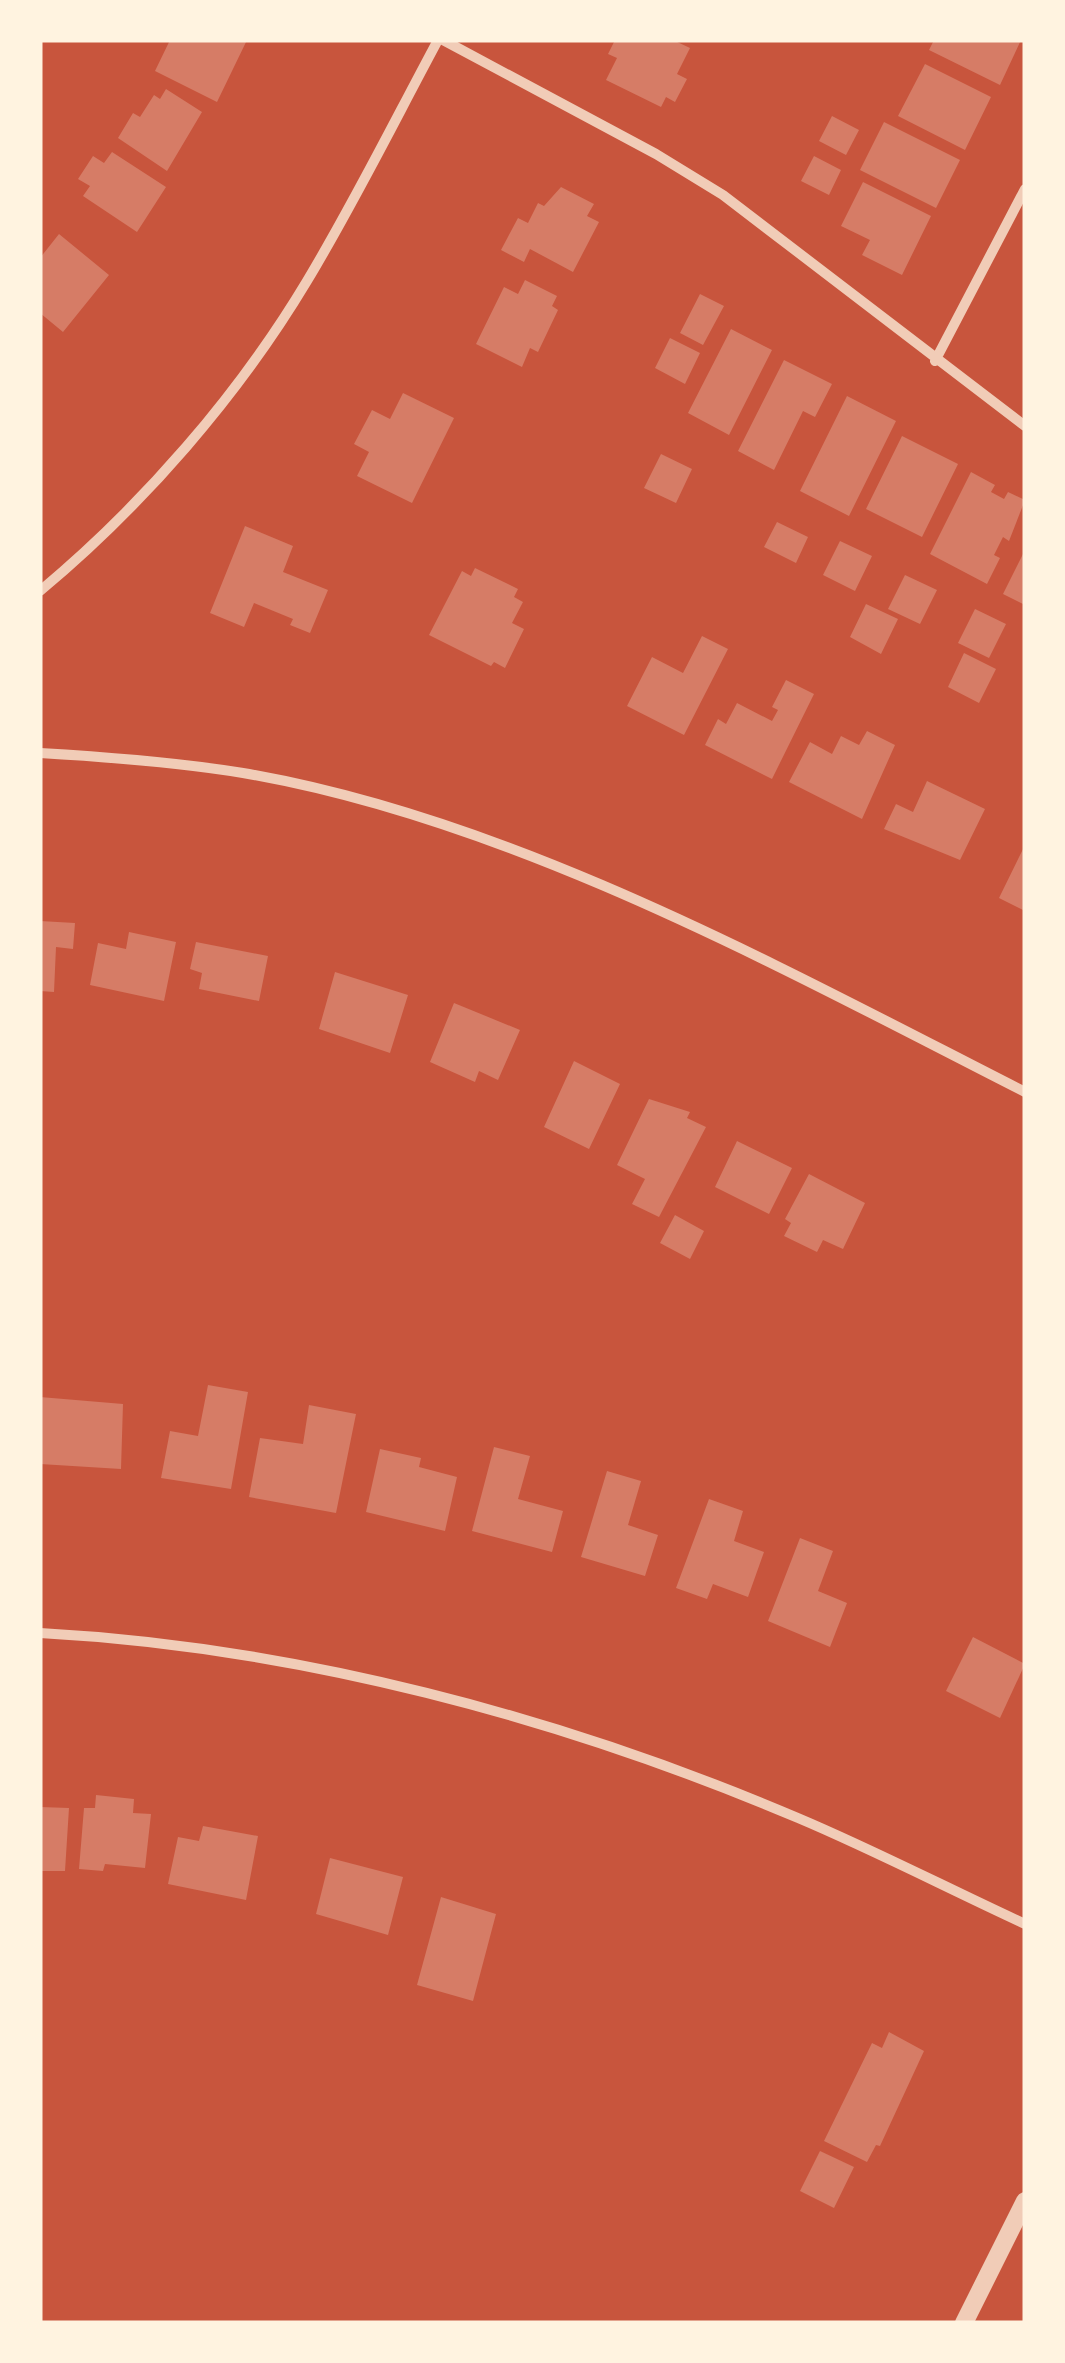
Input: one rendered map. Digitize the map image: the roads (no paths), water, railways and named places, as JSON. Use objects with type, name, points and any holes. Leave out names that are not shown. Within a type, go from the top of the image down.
[{"type":"street","points":[[40,591],[137,502],[272,334],[330,240],[440,40],[656,154],[722,195],[1025,426]]},
{"type":"street","points":[[935,361],[1025,189]]},
{"type":"street","points":[[40,753],[147,760],[246,774],[426,821],[551,866],[709,934],[1025,1092]]},
{"type":"street","points":[[40,1633],[189,1649],[316,1670],[445,1698],[578,1735],[797,1817],[1025,1924]]},
{"type":"street","points":[[964,2323],[1025,2202]]}]
